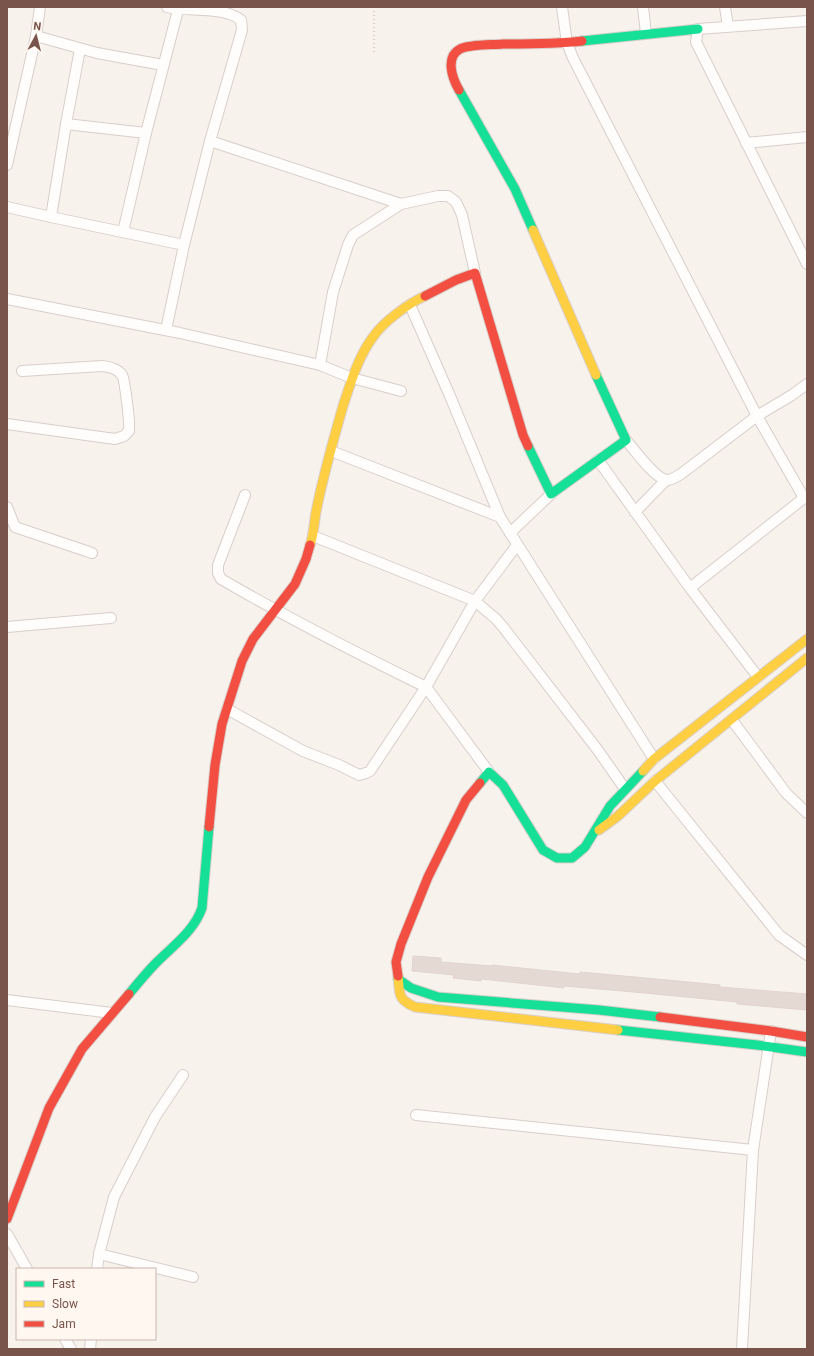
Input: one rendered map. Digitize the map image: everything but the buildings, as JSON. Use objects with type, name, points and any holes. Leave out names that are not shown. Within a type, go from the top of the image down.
[{"type":"street","points":[[7,165],[36,36],[40,7]]},
{"type":"street","points":[[166,330],[184,245],[210,141],[242,30],[241,20],[234,14],[215,11],[178,10],[167,7]]},
{"type":"street","points":[[562,7],[567,43],[757,416],[806,498],[690,588]]},
{"type":"street","points":[[643,7],[646,34]]},
{"type":"street","points":[[726,7],[728,26]]},
{"type":"street","points":[[123,232],[146,133],[178,10]]},
{"type":"street","points":[[666,480],[656,474],[626,440],[573,323],[516,189],[457,87],[451,69],[452,58],[460,49],[478,45],[567,43],[728,26],[807,21]]},
{"type":"street","points":[[698,29],[696,42],[807,264]]},
{"type":"street","points":[[36,36],[97,53],[163,65]]},
{"type":"street","points":[[51,217],[80,49]]},
{"type":"street","points":[[66,124],[146,133]]},
{"type":"street","points":[[746,143],[807,137]]},
{"type":"street","points":[[210,141],[401,204]]},
{"type":"street","points":[[320,366],[333,292],[348,245],[354,235],[401,204],[438,196],[448,196],[456,202],[462,215],[476,273],[523,435],[551,494]]},
{"type":"street","points":[[7,207],[184,245]]},
{"type":"street","points":[[7,1219],[49,1108],[82,1049],[156,963],[193,926],[199,917],[202,908],[215,765],[226,710],[242,661],[252,639],[295,584],[306,559],[313,536],[316,513],[331,451],[352,378],[362,353],[373,336],[386,322],[410,305],[449,284],[476,273]]},
{"type":"street","points":[[7,299],[166,330],[320,366],[352,378],[401,391]]},
{"type":"street","points":[[410,305],[450,396],[500,517],[654,759]]},
{"type":"street","points":[[7,424],[115,439],[124,436],[130,431],[130,421],[122,375],[114,368],[102,366],[22,371]]},
{"type":"street","points":[[634,512],[666,480],[673,479],[681,474],[757,416],[807,384]]},
{"type":"street","points":[[510,533],[551,494],[626,440]]},
{"type":"street","points":[[331,451],[500,517]]},
{"type":"street","points":[[598,460],[690,588],[758,677]]},
{"type":"street","points":[[245,495],[218,566],[218,573],[221,579],[274,610],[352,651],[426,687],[489,772],[503,785],[543,850],[557,858],[572,858],[585,847],[610,806],[654,759],[807,639]]},
{"type":"street","points":[[7,507],[11,530],[92,553]]},
{"type":"street","points":[[313,536],[475,601],[503,627],[597,749],[625,789]]},
{"type":"street","points":[[226,710],[303,751],[339,765],[359,775],[366,773],[370,770],[426,687],[475,601],[517,545]]},
{"type":"street","points":[[7,627],[111,618]]},
{"type":"street","points":[[592,836],[618,816],[655,781],[807,658]]},
{"type":"street","points":[[732,720],[786,793],[807,813]]},
{"type":"street","points":[[489,772],[466,800],[428,877],[401,944],[396,962],[400,996],[404,1002],[415,1007],[768,1046],[807,1052]]},
{"type":"street","points":[[655,781],[779,935],[807,955]]},
{"type":"street","points":[[398,979],[411,988],[438,997],[599,1010],[771,1031],[807,1037]]},
{"type":"street","points":[[7,1000],[112,1013]]},
{"type":"street","points":[[742,1349],[752,1150],[771,1031]]},
{"type":"street","points":[[97,1268],[99,1254],[114,1197],[155,1117],[183,1075]]},
{"type":"street","points":[[416,1115],[752,1150]]},
{"type":"street","points":[[7,1234],[25,1268]]},
{"type":"street","points":[[99,1254],[193,1277]]},
{"type":"street","points":[[66,1340],[71,1349]]},
{"type":"path","points":[[374,7],[374,54]]},
{"type":"traffic: fast","points":[[582,41],[698,29]]},
{"type":"traffic: fast","points":[[459,90],[515,189],[533,230]]},
{"type":"traffic: fast","points":[[528,446],[551,494],[626,440],[596,375]]},
{"type":"traffic: fast","points":[[480,783],[489,772],[503,785],[543,850],[557,858],[572,858],[585,847],[610,806],[643,771]]},
{"type":"traffic: fast","points":[[129,994],[153,966],[189,931],[202,908],[209,827]]},
{"type":"traffic: fast","points":[[398,979],[411,988],[438,997],[599,1010],[660,1017]]},
{"type":"traffic: fast","points":[[618,1030],[807,1052]]},
{"type":"traffic: slow","points":[[533,230],[596,375]]},
{"type":"traffic: slow","points":[[310,545],[328,459],[343,406],[359,361],[377,331],[383,325],[404,308],[425,296]]},
{"type":"traffic: slow","points":[[643,771],[654,759],[807,639]]},
{"type":"traffic: slow","points":[[599,830],[618,816],[655,781],[807,658]]},
{"type":"traffic: slow","points":[[398,976],[400,995],[405,1001],[415,1007],[618,1030]]},
{"type":"traffic: jam","points":[[459,90],[452,74],[451,62],[455,53],[464,47],[582,41]]},
{"type":"traffic: jam","points":[[425,296],[456,280],[475,273],[523,435],[528,446]]},
{"type":"traffic: jam","points":[[209,827],[215,765],[222,724],[242,661],[253,639],[295,584],[306,559],[310,545]]},
{"type":"traffic: jam","points":[[398,976],[396,962],[401,944],[428,877],[466,800],[480,783]]},
{"type":"traffic: jam","points":[[7,1219],[49,1108],[82,1049],[129,994]]},
{"type":"traffic: jam","points":[[660,1017],[807,1037]]}]
